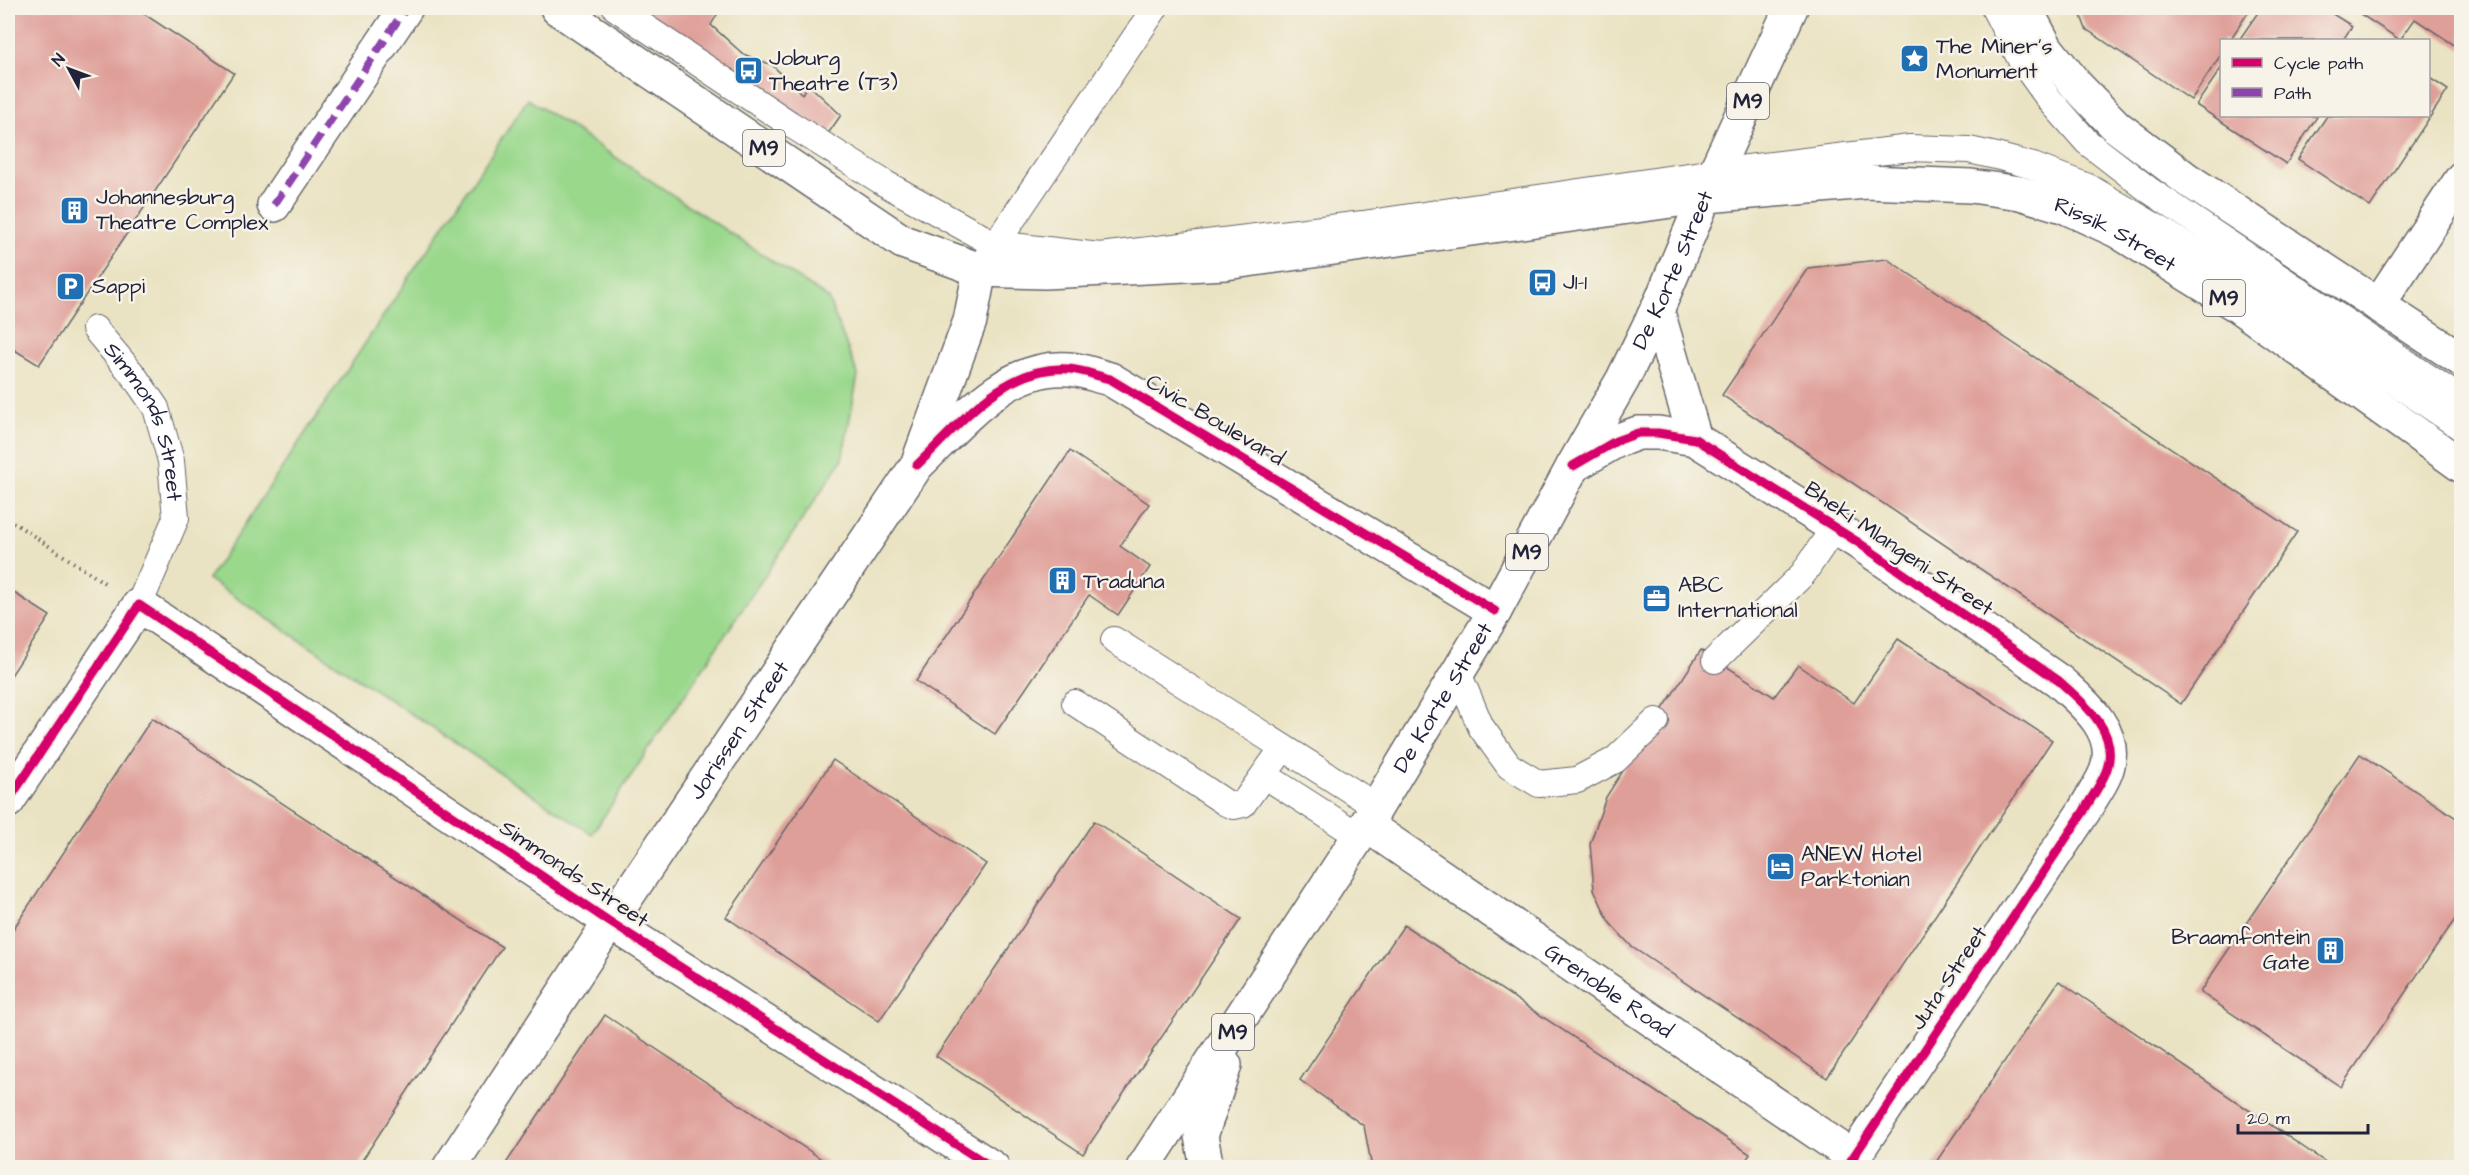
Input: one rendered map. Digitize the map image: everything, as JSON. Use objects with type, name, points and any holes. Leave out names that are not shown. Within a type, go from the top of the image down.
[{"type":"main road","points":[[274,205],[406,8]]},
{"type":"main road","name":"M9","points":[[557,8],[903,242],[987,257],[1045,272],[1226,263],[1711,184]]},
{"type":"main road","name":"De Korte Street","points":[[1143,1167],[1239,1023],[1367,823],[1496,611],[1573,466],[1623,379],[1657,309],[1791,8]]},
{"type":"main road","points":[[2025,8],[2047,49],[2077,86],[2117,127],[2186,178],[2462,360]]},
{"type":"main road","points":[[2378,305],[2462,178]]},
{"type":"main road","name":"Rissik Street","points":[[1711,184],[1866,182],[1971,186],[2019,193],[2063,206],[2117,231],[2238,306],[2462,466]]},
{"type":"main road","name":"Jorissen Street","points":[[449,1167],[610,922],[917,465],[970,321],[987,257]]},
{"type":"main road","points":[[1657,309],[1695,439]]},
{"type":"main road","name":"Civic Boulevard","points":[[917,465],[989,396],[1030,373],[1069,369],[1110,379],[1496,611]]},
{"type":"main road","name":"Bheki Mlangeni Street","points":[[1573,466],[1616,441],[1638,433],[1658,433],[1695,439],[1834,528],[2059,681],[2087,707],[2103,729],[2109,745],[2108,766],[2084,811]]},
{"type":"main road","points":[[8,801],[139,605]]},
{"type":"main road","name":"Simmonds Street","points":[[139,605],[610,922],[993,1167]]},
{"type":"main road","name":"Juta Street","points":[[1849,1162],[2084,811]]},
{"type":"main road","name":"Grenoble Road","points":[[1367,823],[1849,1162]]},
{"type":"main road","points":[[1207,1167],[1201,1136],[1239,1023]]},
{"type":"lane","points":[[616,8],[790,124],[886,184],[987,257],[1155,8]]},
{"type":"lane","points":[[1994,8],[2021,60],[2049,99],[2087,142],[2149,190],[2462,400]]},
{"type":"lane","points":[[1711,184],[1910,148],[1969,150],[2033,166],[2088,187],[2161,230],[2301,318],[2462,428]]},
{"type":"lane","name":"Simmonds Street","points":[[95,329],[134,376],[156,408],[171,461],[176,518],[139,605]]},
{"type":"lane","points":[[1716,660],[1803,574],[1834,528]]},
{"type":"lane","points":[[1114,640],[1283,748],[1367,823]]},
{"type":"lane","points":[[1458,673],[1481,727],[1509,766],[1539,784],[1576,780],[1615,760],[1656,721]]},
{"type":"lane","points":[[1075,703],[1226,803],[1234,806],[1244,804],[1283,748]]},
{"type":"lane","points":[[1264,776],[1367,823]]},
{"type":"path","points":[[8,519],[139,605]]},
{"type":"green space","points":[[528,99],[828,298],[858,375],[842,460],[592,834],[208,579]]},
{"type":"building","name":"Johannesburg Theatre Complex","points":[[8,8],[135,8],[234,73],[39,365],[8,346]]},
{"type":"building","name":"Joburg Theatre (T3)","points":[[630,8],[713,8],[719,11],[711,25],[743,54],[772,65],[802,94],[808,84],[841,115],[825,138]]},
{"type":"building","points":[[2078,8],[2244,8],[2249,11],[2231,39],[2220,39],[2220,56],[2191,100],[2086,29]]},
{"type":"building","points":[[2261,8],[2323,8],[2352,26],[2344,39],[2240,39]]},
{"type":"building","points":[[2351,8],[2462,8],[2462,50],[2415,19],[2398,39]]},
{"type":"building","points":[[2220,70],[2220,117],[2317,117],[2286,164],[2196,105]]},
{"type":"building","points":[[2430,78],[2448,90],[2430,117]]},
{"type":"building","points":[[2326,117],[2430,117],[2370,207],[2298,159]]},
{"type":"building","points":[[1887,259],[2297,532],[2181,704],[1722,395],[1808,268]]},
{"type":"building","name":"Traduna","points":[[1070,451],[1149,504],[1120,546],[1150,567],[1118,615],[1089,595],[995,734],[916,681]]},
{"type":"building","points":[[8,589],[50,616],[8,680]]},
{"type":"building","name":"ANEW Hotel Parktonian","points":[[1898,639],[2052,740],[1827,1078],[1632,947],[1609,922],[1594,889],[1590,844],[1606,797],[1701,650],[1774,697],[1798,665],[1854,703]]},
{"type":"building","points":[[152,718],[502,947],[357,1168],[8,1168],[8,937]]},
{"type":"building","name":"Braamfontein Gate","points":[[2360,754],[2462,822],[2462,909],[2341,1087],[2200,992]]},
{"type":"building","points":[[833,760],[986,864],[879,1021],[726,917]]},
{"type":"building","points":[[1094,821],[1241,919],[1083,1154],[936,1056]]},
{"type":"building","points":[[1404,925],[1750,1154],[1741,1168],[1372,1168],[1364,1126],[1300,1080]]},
{"type":"building","points":[[2059,981],[2334,1168],[1932,1168]]},
{"type":"building","points":[[605,1015],[835,1168],[503,1168]]},
{"type":"marked path","points":[[274,205],[406,8]]},
{"type":"cycle path","points":[[917,465],[967,416],[1004,387],[1024,376],[1046,370],[1069,369],[1085,372],[1110,379],[1495,611]]},
{"type":"cycle path","points":[[1573,466],[1616,441],[1638,433],[1658,433],[1695,439],[1856,541],[2059,681],[2087,707],[2103,728],[2109,752],[2108,765],[2101,782],[2084,811],[1846,1168]]},
{"type":"cycle path","points":[[8,801],[139,605],[610,922],[993,1168]]},
{"type":"place","name":"The Miner's Monument","points":[[1915,59]]},
{"type":"place","name":"Joburg Theatre (T3)","points":[[748,71]]},
{"type":"place","name":"Johannesburg Theatre Complex","points":[[75,210]]},
{"type":"place","name":"J1-1","points":[[1542,282]]},
{"type":"place","name":"Sappi","points":[[71,286]]},
{"type":"place","name":"Traduna","points":[[1062,581]]},
{"type":"place","name":"ABC International","points":[[1657,598]]},
{"type":"place","name":"ANEW Hotel Parktonian","points":[[1780,867]]},
{"type":"place","name":"Braamfontein Gate","points":[[2331,950]]}]
